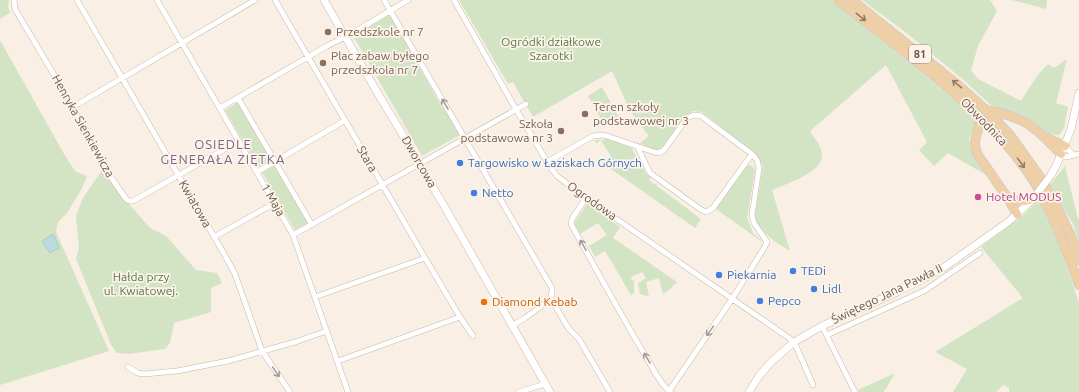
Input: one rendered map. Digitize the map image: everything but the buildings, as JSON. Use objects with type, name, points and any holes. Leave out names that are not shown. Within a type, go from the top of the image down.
[{"type":"main road","name":"Obwodnica","points":[[838,0],[951,89],[976,111],[996,133],[1015,156],[1036,186],[1060,233],[1079,285]]},
{"type":"main road","name":"Obwodnica","points":[[852,0],[958,84],[1010,135],[1040,177],[1056,205],[1070,234],[1079,260]]},
{"type":"main road","points":[[986,110],[1019,119],[1027,123],[1042,135],[1061,154]]},
{"type":"main road","points":[[976,111],[979,120],[979,128],[974,142],[974,147],[1017,214]]},
{"type":"main road","points":[[1010,135],[1010,124],[1019,119]]},
{"type":"main road","points":[[977,134],[988,130],[996,133]]},
{"type":"main road","points":[[1042,135],[1064,146]]},
{"type":"main road","points":[[1007,197],[1013,201],[1019,202],[1033,199]]},
{"type":"street","name":"Henryka Sienkiewicza","points":[[14,0],[15,8],[73,107],[102,164],[126,199],[133,201],[179,175]]},
{"type":"street","name":"Kwiatowa","points":[[77,0],[214,237],[234,274],[262,351],[290,392]]},
{"type":"street","name":"1 Maja","points":[[157,0],[293,235],[348,392]]},
{"type":"street","points":[[73,107],[255,0]]},
{"type":"street","name":"Stara","points":[[275,0],[425,258],[460,317],[474,336]]},
{"type":"street","name":"Dworcowa","points":[[324,0],[513,325],[550,392]]},
{"type":"street","points":[[384,0],[552,288],[551,299],[569,329],[579,338],[610,392]]},
{"type":"street","points":[[220,108],[408,0]]},
{"type":"street","name":"Ogrodowa","points":[[454,0],[547,162],[557,176],[586,198],[794,342]]},
{"type":"street","name":"Świętego Jana Pawła II","points":[[749,392],[759,376],[771,362],[794,342],[822,326],[923,279],[961,255],[1017,214],[1033,199],[1051,175],[1071,130],[1079,93]]},
{"type":"street","points":[[238,98],[312,225]]},
{"type":"street","points":[[293,235],[526,104]]},
{"type":"street","points":[[547,162],[593,136],[604,135],[659,153],[664,150],[687,118],[694,115],[701,116],[752,154],[757,160],[759,168],[752,215],[754,223],[767,242],[732,299],[670,391],[662,383],[624,321],[571,224],[572,219],[586,198]]},
{"type":"street","points":[[257,172],[344,121]]},
{"type":"street","points":[[179,175],[239,141]]},
{"type":"street","points":[[637,146],[650,173],[706,212],[713,208],[752,154]]},
{"type":"street","points":[[1064,146],[1073,155]]},
{"type":"street","points":[[1061,154],[1066,157],[1079,154]]},
{"type":"street","points":[[214,237],[275,203]]},
{"type":"street","name":"Świętego Jana Pawła II","points":[[827,335],[924,291],[980,253]]},
{"type":"street","points":[[315,297],[425,258]]},
{"type":"street","points":[[513,325],[551,299]]},
{"type":"street","points":[[338,361],[460,317]]},
{"type":"street","points":[[822,326],[855,392]]},
{"type":"street","points":[[128,367],[138,373],[144,374],[177,371],[221,362],[327,331]]},
{"type":"street","points":[[794,342],[813,385]]},
{"type":"street","points":[[519,392],[545,384]]},
{"type":"green space","points":[[0,0],[9,0],[8,6],[10,13],[0,19]]},
{"type":"green space","name":"Ogródki działkowe Szarotki","points":[[459,0],[832,0],[974,116],[976,123],[975,128],[969,139],[971,149],[988,176],[948,153],[934,166],[919,150],[927,142],[886,65],[810,131],[820,146],[822,153],[820,162],[816,168],[794,181],[772,190],[790,251],[774,241],[757,224],[755,215],[763,166],[756,154],[702,112],[692,111],[662,150],[655,150],[640,143],[649,136],[630,111],[612,71],[533,117],[513,82],[508,84]]},
{"type":"green space","points":[[862,0],[990,0],[997,11],[978,46],[971,70],[978,79],[1021,101],[1037,76],[1048,64],[1054,68],[1067,59],[1056,103],[1068,107],[1064,128],[1059,135],[1047,134],[995,109],[966,82],[908,34]]},
{"type":"green space","points":[[1012,0],[1047,0],[1046,9]]},
{"type":"green space","points":[[391,15],[420,64],[420,68],[441,106],[445,108],[460,135],[422,156],[354,37]]},
{"type":"green space","points":[[0,40],[64,154],[75,171],[87,176],[81,190],[67,213],[58,222],[56,232],[109,351],[0,385]]},
{"type":"green space","points":[[602,87],[618,116],[604,124],[588,96]]},
{"type":"green space","points":[[238,102],[271,160],[258,167],[225,110]]},
{"type":"green space","points":[[605,138],[632,148],[647,175],[651,176],[649,180],[701,219],[695,228],[601,162],[611,156],[601,140],[605,140]]},
{"type":"green space","points":[[595,140],[601,140],[597,143],[595,142]]},
{"type":"green space","points":[[274,165],[308,223],[295,230],[262,172]]},
{"type":"green space","points":[[750,165],[755,171],[747,218],[753,233],[765,244],[716,209],[746,166]]},
{"type":"green space","points":[[1065,166],[1079,219],[1079,247],[1074,226],[1050,185]]},
{"type":"green space","name":"Hałda przy ul. Kwiatowej.","points":[[102,170],[123,199],[150,228],[166,236],[196,270],[217,273],[222,283],[211,288],[211,312],[174,323],[170,343],[165,349],[128,354],[117,353],[111,345],[76,259],[79,248],[76,216],[83,198]]},
{"type":"green space","points":[[1039,200],[1059,244],[1079,303],[1079,392],[1009,392],[1009,388],[1003,385],[996,392],[953,392],[967,369],[935,352],[1023,298],[981,247],[1021,217]]},
{"type":"green space","points":[[587,204],[620,227],[613,238],[677,282],[663,294],[659,278],[646,282],[649,297],[640,294],[638,283],[646,278],[642,272],[631,277],[632,281],[634,280],[634,293],[631,295],[605,251],[595,257],[589,246],[607,235],[598,223],[580,234],[574,223]]},
{"type":"green space","points":[[895,373],[884,392],[859,392],[858,390]]},
{"type":"water","points":[[53,234],[59,248],[50,253],[42,241]]},
{"type":"place","name":"Przedszkole nr 7","points":[[328,32]]},
{"type":"place","name":"Plac zabaw byłego przedszkola nr 7","points":[[323,63]]},
{"type":"place","name":"Teren szkoły podstawowej nr 3","points":[[585,114]]},
{"type":"place","name":"Szkoła podstawowa nr 3","points":[[561,131]]},
{"type":"place","name":"Targowisko w Łaziskach Górnych","points":[[460,163]]},
{"type":"place","name":"Netto","points":[[474,193]]},
{"type":"place","name":"Hotel MODUS","points":[[978,197]]},
{"type":"place","name":"TEDi","points":[[793,271]]},
{"type":"place","name":"Piekarnia","points":[[719,275]]},
{"type":"place","name":"Lidl","points":[[814,289]]},
{"type":"place","name":"Pepco","points":[[760,301]]},
{"type":"place","name":"Diamond Kebab","points":[[484,302]]},
{"type":"district","name":"OSIEDLE GENERAŁA ZIĘTKA","points":[[223,152]]}]
